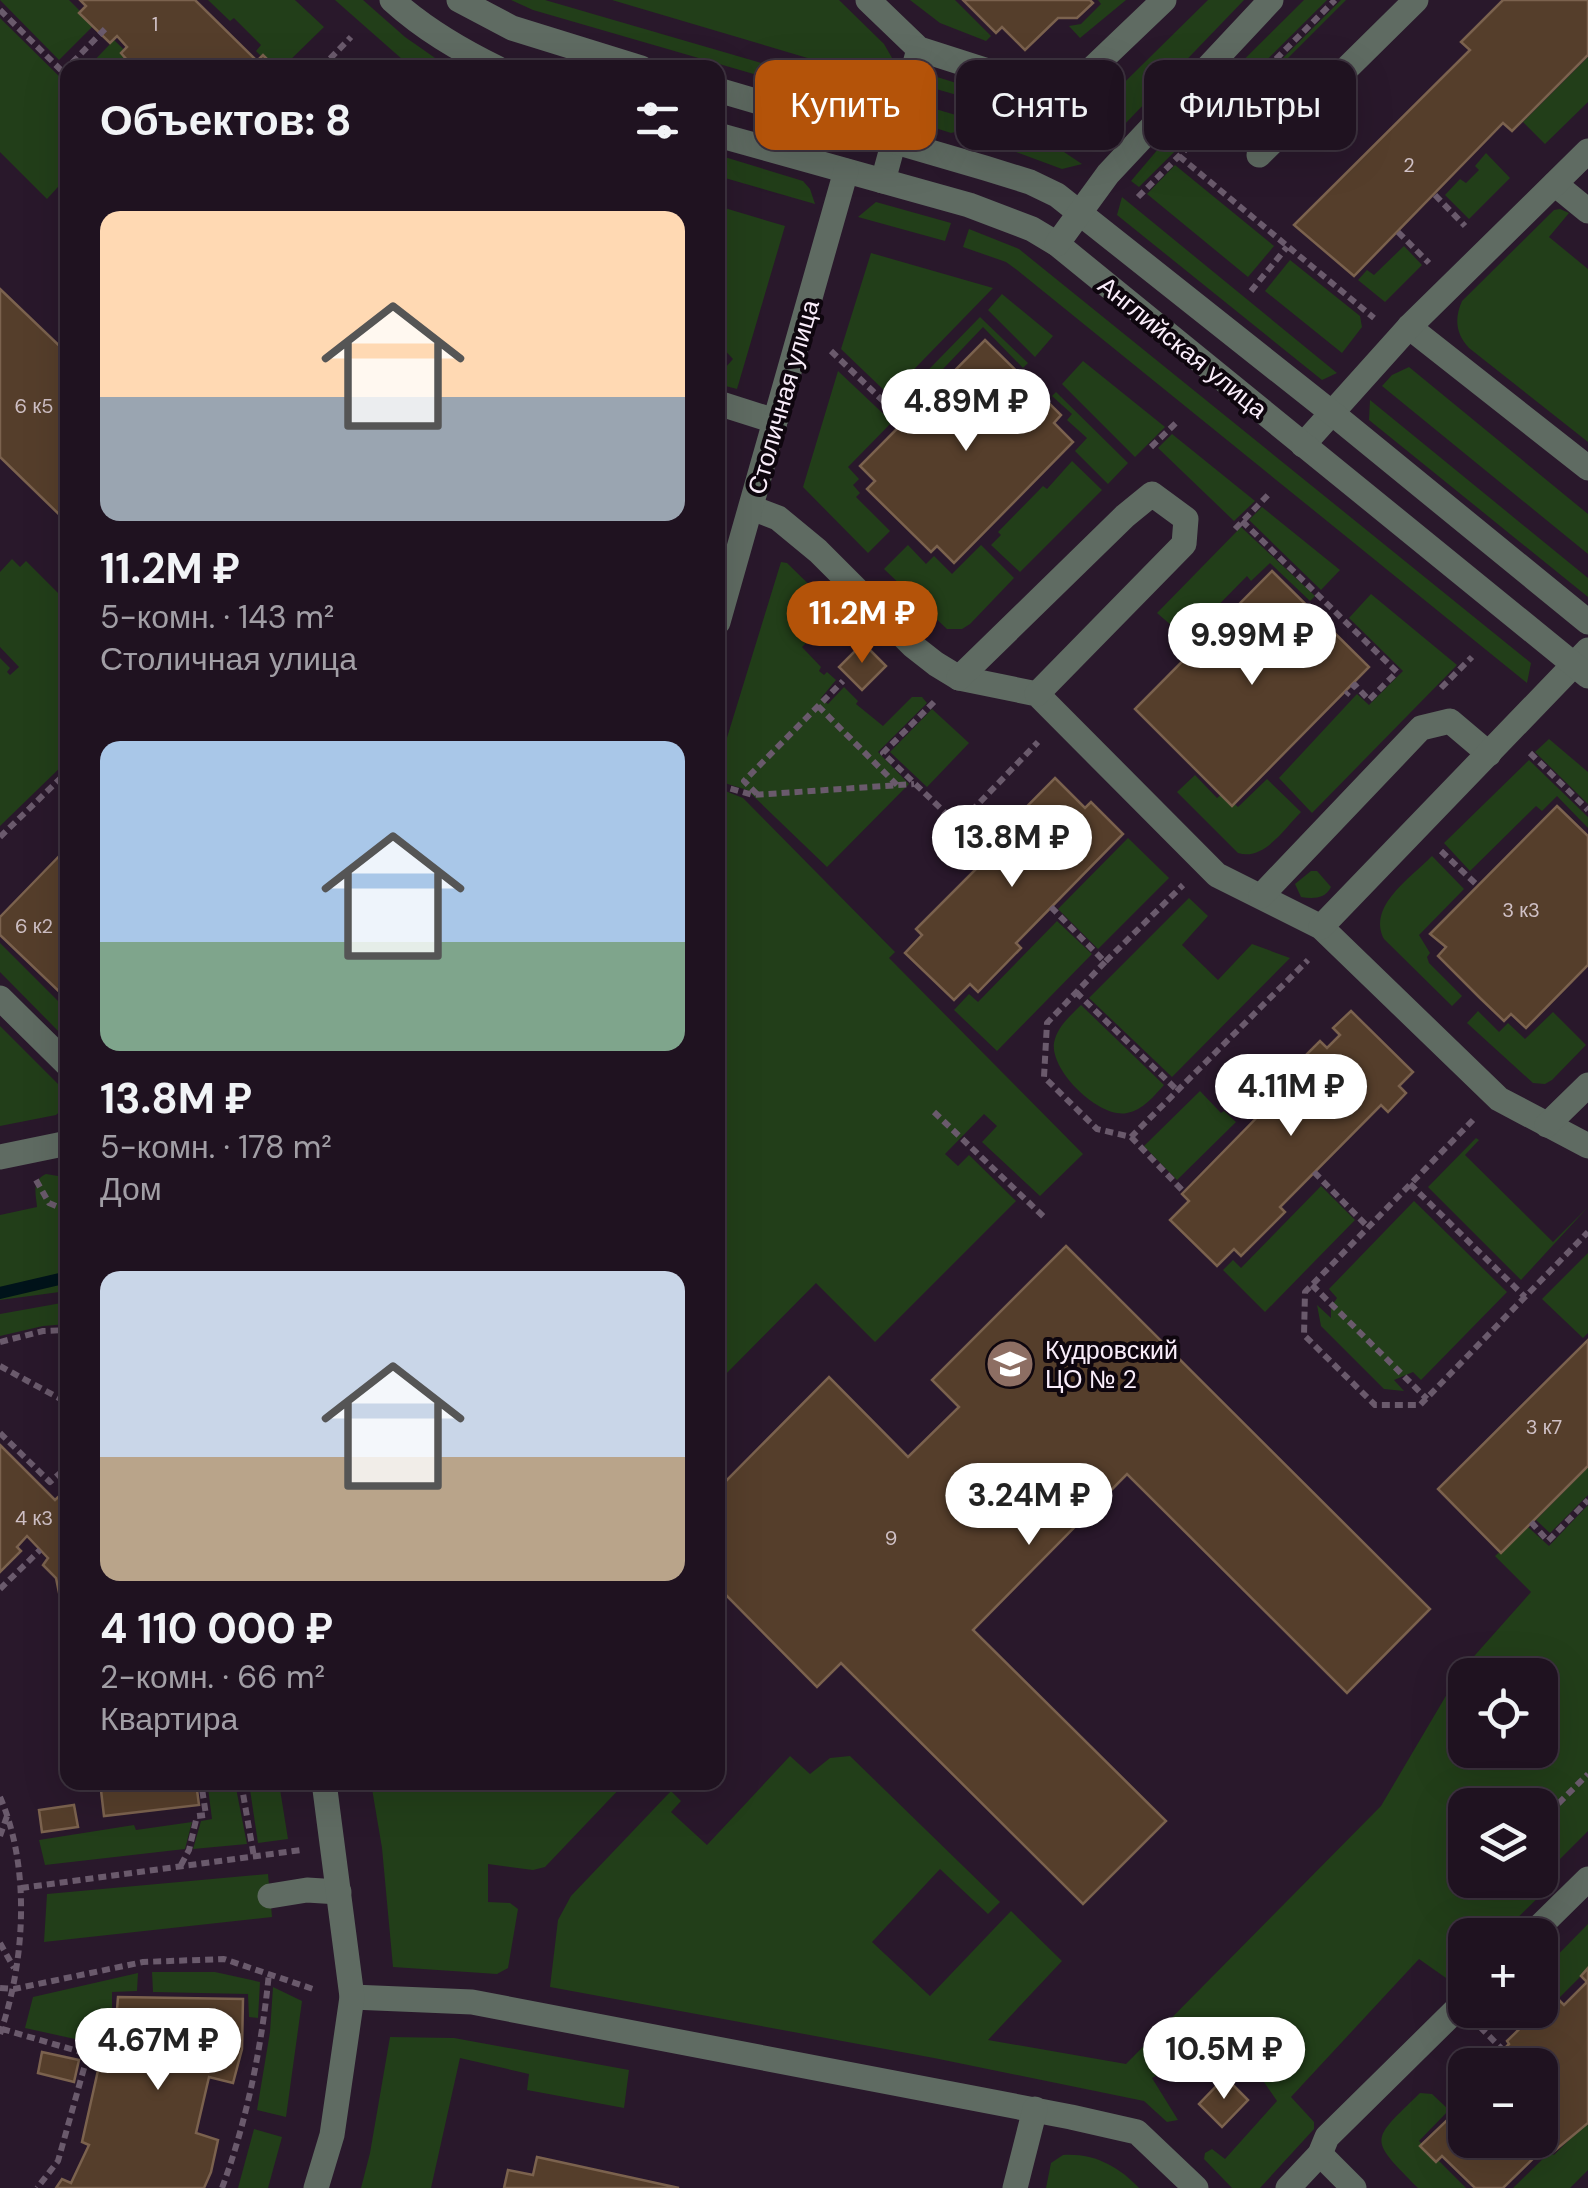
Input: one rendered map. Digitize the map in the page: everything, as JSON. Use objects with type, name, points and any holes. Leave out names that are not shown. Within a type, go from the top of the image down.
[{"type":"street","points":[[392,0],[418,24],[481,60]]},
{"type":"street","points":[[458,0],[512,28],[615,60]]},
{"type":"street","points":[[868,0],[919,49],[1038,87],[1060,90],[1076,84],[1164,0]]},
{"type":"street","points":[[1057,244],[1139,140],[1271,0]]},
{"type":"street","points":[[1259,155],[1416,0]]},
{"type":"street","points":[[916,60],[919,49]]},
{"type":"street","name":"Английская улица","points":[[725,92],[755,101]]},
{"type":"street","name":"Английская улица","points":[[725,136],[1006,217],[1057,244],[1304,445],[1584,663]]},
{"type":"street","points":[[883,181],[892,150]]},
{"type":"street","name":"Английская улица","points":[[924,150],[1030,182],[1057,195],[1588,622]]},
{"type":"street","points":[[1304,445],[1409,327],[1588,151]]},
{"type":"street","name":"Столичная улица","points":[[725,599],[846,171]]},
{"type":"street","points":[[1554,184],[1588,210]]},
{"type":"street","points":[[1409,327],[1588,468]]},
{"type":"street","points":[[725,406],[776,421]]},
{"type":"street","points":[[959,678],[1152,494],[1186,519],[1184,544],[1037,694]]},
{"type":"street","points":[[752,508],[778,518],[805,540],[913,646],[959,678],[1037,694],[1217,875],[1321,927],[1499,1099],[1588,1146]]},
{"type":"street","points":[[1321,927],[1489,754],[1584,663]]},
{"type":"street","points":[[1260,896],[1421,728],[1450,721],[1489,754]]},
{"type":"street","points":[[0,998],[60,1057]]},
{"type":"street","points":[[1547,1126],[1588,1084]]},
{"type":"street","points":[[0,1156],[60,1145]]},
{"type":"street","points":[[316,2188],[332,2135],[352,1997],[325,1790]]},
{"type":"street","points":[[1548,1918],[1588,1879]]},
{"type":"street","points":[[270,1896],[307,1890],[340,1892]]},
{"type":"street","points":[[352,1997],[472,2002],[1035,2109],[1137,2132],[1196,2188]]},
{"type":"street","points":[[1288,2188],[1320,2154],[1328,2137],[1448,2017]]},
{"type":"street","points":[[1016,2188],[1035,2109]]},
{"type":"street","points":[[1320,2154],[1354,2188]]},
{"type":"path","points":[[1137,198],[1335,0]]},
{"type":"path","points":[[0,10],[60,69]]},
{"type":"path","points":[[78,60],[107,27]]},
{"type":"path","points":[[329,60],[351,37]]},
{"type":"path","points":[[1179,156],[1376,320]]},
{"type":"path","points":[[1435,195],[1466,227]]},
{"type":"path","points":[[1398,232],[1430,265]]},
{"type":"path","points":[[1250,291],[1287,247]]},
{"type":"path","points":[[831,350],[904,421]]},
{"type":"path","points":[[1151,447],[1177,422]]},
{"type":"path","points":[[1234,529],[1268,495]]},
{"type":"path","points":[[1242,521],[1397,672],[1369,700],[1355,686],[1346,695]]},
{"type":"path","points":[[758,794],[744,782],[843,681]]},
{"type":"path","points":[[934,702],[883,753],[958,825],[1038,742]]},
{"type":"path","points":[[818,706],[897,785]]},
{"type":"path","points":[[1529,752],[1588,810]]},
{"type":"path","points":[[0,837],[60,779]]},
{"type":"path","points":[[725,786],[758,794],[916,784]]},
{"type":"path","points":[[1436,846],[1478,886]]},
{"type":"path","points":[[1182,885],[1047,1024],[1044,1077],[1098,1129],[1131,1137],[1184,1192]]},
{"type":"path","points":[[1050,907],[1105,962]]},
{"type":"path","points":[[1131,1137],[1308,960]]},
{"type":"path","points":[[1076,992],[1177,1090]]},
{"type":"path","points":[[934,1112],[1045,1218]]},
{"type":"path","points":[[1474,1119],[1305,1292],[1304,1335],[1376,1406],[1420,1405],[1588,1232]]},
{"type":"path","points":[[1314,1172],[1368,1227]]},
{"type":"path","points":[[1410,1184],[1525,1297]]},
{"type":"path","points":[[1312,1285],[1426,1399]]},
{"type":"path","points":[[0,1342],[60,1330]]},
{"type":"path","points":[[0,1366],[60,1399]]},
{"type":"path","points":[[0,1432],[50,1482],[60,1473]]},
{"type":"path","points":[[1531,1522],[1548,1540],[1588,1500]]},
{"type":"path","points":[[0,1589],[40,1550]]},
{"type":"path","points":[[1558,1804],[1588,1774]]},
{"type":"path","points":[[180,1866],[189,1850],[197,1816],[206,1815],[201,1790]]},
{"type":"path","points":[[242,1790],[254,1857]]},
{"type":"path","points":[[0,1797],[8,1814],[21,1888],[14,1989],[2,2027],[88,2054],[58,2161],[37,2188]]},
{"type":"path","points":[[0,1836],[8,1814]]},
{"type":"path","points":[[21,1888],[301,1850]]},
{"type":"path","points":[[0,1943],[15,1972]]},
{"type":"path","points":[[0,1988],[14,1989],[143,1962],[224,1959],[313,1989]]},
{"type":"path","points":[[222,2188],[234,2157],[265,2018],[269,1973]]},
{"type":"path","points":[[1488,2035],[1501,2048]]},
{"type":"green space","points":[[0,0],[69,0],[94,25],[59,60]]},
{"type":"green space","points":[[208,0],[295,0],[324,27],[290,60],[265,60],[256,51],[261,45],[234,18],[230,21]]},
{"type":"green space","points":[[335,0],[363,0],[438,60],[403,60]]},
{"type":"green space","points":[[511,0],[545,0],[755,61],[755,74],[725,66],[725,60],[705,60],[533,10]]},
{"type":"green space","points":[[612,0],[839,0],[884,44],[893,60],[814,60]]},
{"type":"green space","points":[[910,0],[955,0],[991,36],[986,41],[940,23]]},
{"type":"green space","points":[[1098,0],[1126,0],[1080,38],[1069,26],[1081,24],[1101,4]]},
{"type":"green space","points":[[1208,0],[1244,0],[1186,60],[1147,60]]},
{"type":"green space","points":[[1304,0],[1327,0],[1267,60],[1244,60]]},
{"type":"green space","points":[[1341,0],[1346,0],[1286,60],[1281,60]]},
{"type":"green space","points":[[0,18],[60,77],[60,185],[47,199],[0,152]]},
{"type":"green space","points":[[114,40],[135,60],[95,60]]},
{"type":"green space","points":[[1588,57],[1588,102],[1545,144],[1523,122]]},
{"type":"green space","points":[[1144,63],[1144,104],[1124,125],[1124,83]]},
{"type":"green space","points":[[936,78],[956,83],[956,95],[936,89]]},
{"type":"green space","points":[[936,109],[956,115],[956,132],[936,128]]},
{"type":"green space","points":[[1010,150],[1061,150],[1082,164],[1062,169]]},
{"type":"green space","points":[[1157,150],[1176,150],[1139,187],[1131,181]]},
{"type":"green space","points":[[1486,153],[1510,178],[1469,219],[1445,195],[1460,179],[1466,183],[1479,170],[1475,166]]},
{"type":"green space","points":[[725,157],[803,181],[815,204],[725,178]]},
{"type":"green space","points":[[1175,165],[1274,246],[1248,277],[1147,194]]},
{"type":"green space","points":[[1122,197],[1337,373],[1322,380],[1117,215]]},
{"type":"green space","points":[[876,202],[951,223],[945,241],[858,217]]},
{"type":"green space","points":[[725,208],[785,226],[737,389],[725,386],[725,368],[733,359],[725,350]]},
{"type":"green space","points":[[1554,210],[1569,213],[1549,237],[1588,269],[1588,442],[1469,348],[1458,326],[1462,301]]},
{"type":"green space","points":[[969,229],[1019,249],[1531,663],[1527,683],[1017,270],[1006,262],[963,247]]},
{"type":"green space","points":[[1404,246],[1422,265],[1385,302],[1358,280],[1367,270],[1374,275]]},
{"type":"green space","points":[[871,253],[993,288],[889,395],[841,349]]},
{"type":"green space","points":[[1290,260],[1360,316],[1362,327],[1342,353],[1265,291]]},
{"type":"green space","points":[[1002,294],[1053,336],[1035,357],[988,310]]},
{"type":"green space","points":[[980,317],[1028,363],[1023,368],[983,327],[904,410],[896,403]]},
{"type":"green space","points":[[1083,361],[1165,427],[1135,457],[1062,384]]},
{"type":"green space","points":[[1409,367],[1588,514],[1588,554],[1382,386],[1392,375]]},
{"type":"green space","points":[[838,371],[892,422],[848,467],[859,479],[853,485],[860,493],[856,497],[890,531],[868,553],[803,487]]},
{"type":"green space","points":[[1056,392],[1128,463],[1108,484],[1075,451],[1087,438],[1067,420],[1072,414],[1052,396]]},
{"type":"green space","points":[[1370,400],[1588,578],[1588,597],[1369,420]]},
{"type":"green space","points":[[1172,434],[1255,501],[1234,521],[1158,448]]},
{"type":"green space","points":[[1072,461],[1102,490],[1020,572],[991,545],[1001,535],[998,532]]},
{"type":"green space","points":[[1262,507],[1340,570],[1321,590],[1249,520]]},
{"type":"green space","points":[[1241,527],[1315,596],[1310,601],[1270,563],[1251,581],[1247,576],[1186,638],[1157,613]]},
{"type":"green space","points":[[908,545],[926,564],[934,556],[952,574],[981,545],[1014,578],[970,624],[962,629],[947,629],[884,569]]},
{"type":"green space","points":[[12,559],[20,567],[26,561],[60,595],[60,768],[0,826],[0,658],[10,668],[10,675],[19,667],[0,647],[0,572]]},
{"type":"green space","points":[[781,562],[787,563],[833,608],[831,618],[802,647],[821,667],[819,671],[836,680],[821,698],[828,704],[844,687],[858,701],[856,704],[883,726],[912,697],[922,697],[927,703],[878,752],[909,784],[827,867],[747,790],[725,783],[725,744]]},
{"type":"green space","points":[[1371,594],[1457,665],[1312,813],[1279,778],[1357,694],[1369,705],[1403,671],[1349,618]]},
{"type":"green space","points":[[932,709],[969,743],[927,787],[890,752]]},
{"type":"green space","points":[[1549,739],[1588,772],[1588,804],[1535,752]]},
{"type":"green space","points":[[1529,760],[1588,817],[1588,828],[1557,796],[1542,811],[1536,806],[1470,871],[1444,843]]},
{"type":"green space","points":[[1195,775],[1217,798],[1223,793],[1238,807],[1267,779],[1301,812],[1265,848],[1238,853],[1177,792]]},
{"type":"green space","points":[[725,791],[743,798],[895,952],[889,958],[1083,1154],[1040,1196],[982,1142],[997,1126],[984,1114],[945,1154],[958,1166],[969,1155],[1016,1201],[875,1342],[816,1283],[725,1375]]},
{"type":"green space","points":[[1128,838],[1169,878],[1098,949],[1058,909]]},
{"type":"green space","points":[[1432,856],[1464,889],[1419,935],[1430,953],[1429,963],[1462,996],[1452,1006],[1384,939],[1380,927],[1381,915],[1394,893]]},
{"type":"green space","points":[[1311,871],[1317,871],[1331,887],[1318,897],[1301,897],[1295,884]]},
{"type":"green space","points":[[1189,898],[1208,916],[1182,945],[1218,980],[1252,944],[1290,958],[1172,1077],[1089,998]]},
{"type":"green space","points":[[1057,921],[1092,954],[997,1051],[954,1010],[969,994],[978,1002]]},
{"type":"green space","points":[[0,943],[60,1003],[60,1033],[0,972]]},
{"type":"green space","points":[[1081,1005],[1164,1085],[1138,1109],[1116,1113],[1104,1109],[1079,1091],[1060,1067],[1055,1054],[1056,1037]]},
{"type":"green space","points":[[1478,1011],[1499,1032],[1508,1023],[1525,1039],[1553,1012],[1586,1045],[1552,1080],[1533,1083],[1467,1023]]},
{"type":"green space","points":[[0,1026],[60,1086],[60,1111],[0,1126]]},
{"type":"green space","points":[[1200,1091],[1236,1122],[1177,1180],[1144,1146]]},
{"type":"green space","points":[[1476,1138],[1479,1140],[1465,1155],[1553,1242],[1588,1207],[1521,1280],[1428,1187]]},
{"type":"green space","points":[[58,1176],[60,1182],[60,1292],[0,1300],[0,1215],[37,1207],[36,1184],[41,1177]]},
{"type":"green space","points":[[1321,1186],[1355,1220],[1265,1312],[1223,1270],[1233,1260],[1241,1268]]},
{"type":"green space","points":[[1414,1201],[1507,1292],[1421,1380],[1413,1372],[1394,1380],[1404,1391],[1384,1389],[1321,1326],[1317,1305],[1331,1318],[1331,1307],[1337,1298],[1329,1289]]},
{"type":"green space","points":[[1588,1253],[1588,1333],[1583,1338],[1542,1299]]},
{"type":"green space","points":[[60,1303],[60,1325],[0,1336],[0,1314]]},
{"type":"green space","points":[[1588,1467],[1588,1495],[1550,1533],[1536,1520]]},
{"type":"green space","points":[[1588,1505],[1588,1831],[1558,1861],[1558,1788],[1448,1788],[1448,1898],[1538,1898],[1517,1918],[1448,1918],[1448,1977],[1419,1959],[1291,2097],[1314,2122],[1314,2129],[1260,2188],[1232,2188],[1204,2159],[1212,2149],[1225,2159],[1277,2101],[1253,2066],[1228,2052],[1198,2082],[1184,2080],[1167,2070],[1152,2078],[1178,2120],[1167,2122],[1144,2101],[550,1987],[558,1920],[571,1896],[671,1791],[681,1801],[671,1812],[707,1845],[790,1756],[810,1774],[830,1758],[850,1756],[1000,1902],[988,1914],[940,1869],[872,1942],[930,1996],[1011,1911],[1062,1961],[988,2040],[1126,2064],[1381,1806],[1448,1692],[1448,1768],[1558,1768],[1558,1658],[1472,1658],[1531,1592],[1495,1556],[1528,1527],[1549,1546]]},
{"type":"green space","points":[[208,1790],[236,1790],[247,1844],[193,1849],[201,1821],[212,1819]]},
{"type":"green space","points":[[250,1790],[280,1790],[288,1839],[258,1843]]},
{"type":"green space","points":[[372,1790],[618,1790],[545,1867],[533,1870],[488,1864],[488,1902],[510,1903],[518,1909],[508,1968],[497,1974],[393,1967]]},
{"type":"green space","points":[[192,1822],[185,1849],[45,1865],[39,1840],[134,1825],[136,1830]]},
{"type":"green space","points":[[268,1874],[272,1917],[44,1942],[47,1894]]},
{"type":"green space","points":[[1588,1924],[1588,1969],[1558,1999],[1558,1955]]},
{"type":"green space","points":[[152,1972],[215,1972],[260,1982],[258,2018],[249,2017],[248,1994],[153,1992]]},
{"type":"green space","points":[[138,1973],[137,1991],[112,1992],[112,2015],[100,2015],[93,2043],[25,2028],[33,1997]]},
{"type":"green space","points":[[273,1987],[302,2001],[286,2117],[257,2110]]},
{"type":"green space","points":[[390,2037],[454,2038],[629,2070],[624,2108],[527,2090],[529,2074],[460,2058],[431,2188],[361,2188]]},
{"type":"green space","points":[[1420,2093],[1432,2094],[1448,2111],[1419,2141],[1466,2188],[1418,2188],[1383,2148],[1384,2131]]},
{"type":"green space","points":[[1588,2121],[1588,2170],[1570,2188],[1513,2188],[1544,2158],[1558,2158],[1558,2151]]},
{"type":"green space","points":[[254,2129],[282,2137],[268,2188],[238,2188]]},
{"type":"green space","points":[[1063,2155],[1105,2162],[1139,2188],[1046,2188],[1051,2163]]},
{"type":"building","points":[[80,0],[195,0],[256,60],[127,60],[121,53],[127,47],[117,36],[110,43],[79,13],[86,6]]},
{"type":"building","points":[[963,0],[1093,3],[1077,18],[1058,18],[1025,50],[1002,27],[996,33]]},
{"type":"building","points":[[1503,0],[1588,0],[1588,55],[1512,131],[1503,123],[1354,276],[1294,225],[1470,50],[1461,42]]},
{"type":"building","points":[[0,289],[60,346],[60,515],[0,457]]},
{"type":"building","points":[[985,340],[1061,415],[1054,423],[1073,442],[954,563],[937,546],[931,552],[867,489],[875,481],[860,466]]},
{"type":"building","points":[[1272,571],[1369,667],[1232,806],[1135,709]]},
{"type":"building","points":[[863,643],[886,666],[862,690],[839,667]]},
{"type":"building","points":[[1055,778],[1085,808],[1091,802],[1123,834],[1016,943],[1021,948],[978,992],[970,984],[954,1000],[905,953],[922,935],[916,929],[992,853],[986,848]]},
{"type":"building","points":[[1557,806],[1588,836],[1588,965],[1526,1028],[1511,1014],[1504,1021],[1480,998],[1438,956],[1446,947],[1430,934]]},
{"type":"building","points":[[60,855],[60,992],[0,935],[0,917]]},
{"type":"building","points":[[1351,1011],[1413,1072],[1399,1086],[1406,1093],[1388,1112],[1381,1105],[1280,1207],[1285,1212],[1241,1256],[1234,1249],[1217,1266],[1170,1220],[1189,1201],[1182,1194],[1271,1103],[1265,1096],[1320,1041],[1327,1048],[1340,1035],[1333,1028]]},
{"type":"building","points":[[1066,1246],[1430,1609],[1347,1693],[1127,1474],[973,1630],[1166,1821],[1083,1904],[841,1663],[817,1687],[725,1594],[725,1482],[829,1377],[908,1457],[959,1407],[932,1380]]},
{"type":"building","points":[[1588,1340],[1588,1466],[1501,1553],[1438,1489]]},
{"type":"building","points":[[0,1445],[55,1500],[60,1495],[60,1598],[56,1578],[43,1565],[48,1558],[27,1536],[17,1547],[21,1551],[0,1572]]},
{"type":"building","points":[[101,1790],[197,1790],[199,1805],[104,1816]]},
{"type":"building","points":[[74,1805],[78,1827],[42,1832],[39,1810]]},
{"type":"building","points":[[1588,1968],[1588,2123],[1558,2148],[1558,2048],[1505,2048],[1520,2028],[1558,2028],[1558,1999],[1564,2005],[1587,1982],[1581,1976]]},
{"type":"building","points":[[118,1997],[243,1999],[242,2049],[233,2083],[209,2077],[196,2133],[218,2140],[204,2188],[56,2188],[62,2179],[71,2183],[89,2145],[82,2142],[109,2021],[116,2022]]},
{"type":"building","points":[[42,2052],[79,2060],[74,2082],[38,2073]]},
{"type":"building","points":[[1225,2077],[1248,2100],[1222,2127],[1199,2104]]},
{"type":"building","points":[[1448,2119],[1448,2158],[1534,2158],[1503,2188],[1475,2188],[1442,2156],[1436,2162],[1420,2146]]},
{"type":"building","points":[[537,2157],[679,2188],[504,2188],[508,2170],[533,2175]]},
{"type":"waterway","points":[[0,1293],[60,1279]]},
{"type":"place","name":"Кудровский ЦО № 2","points":[[1010,1364]]}]
